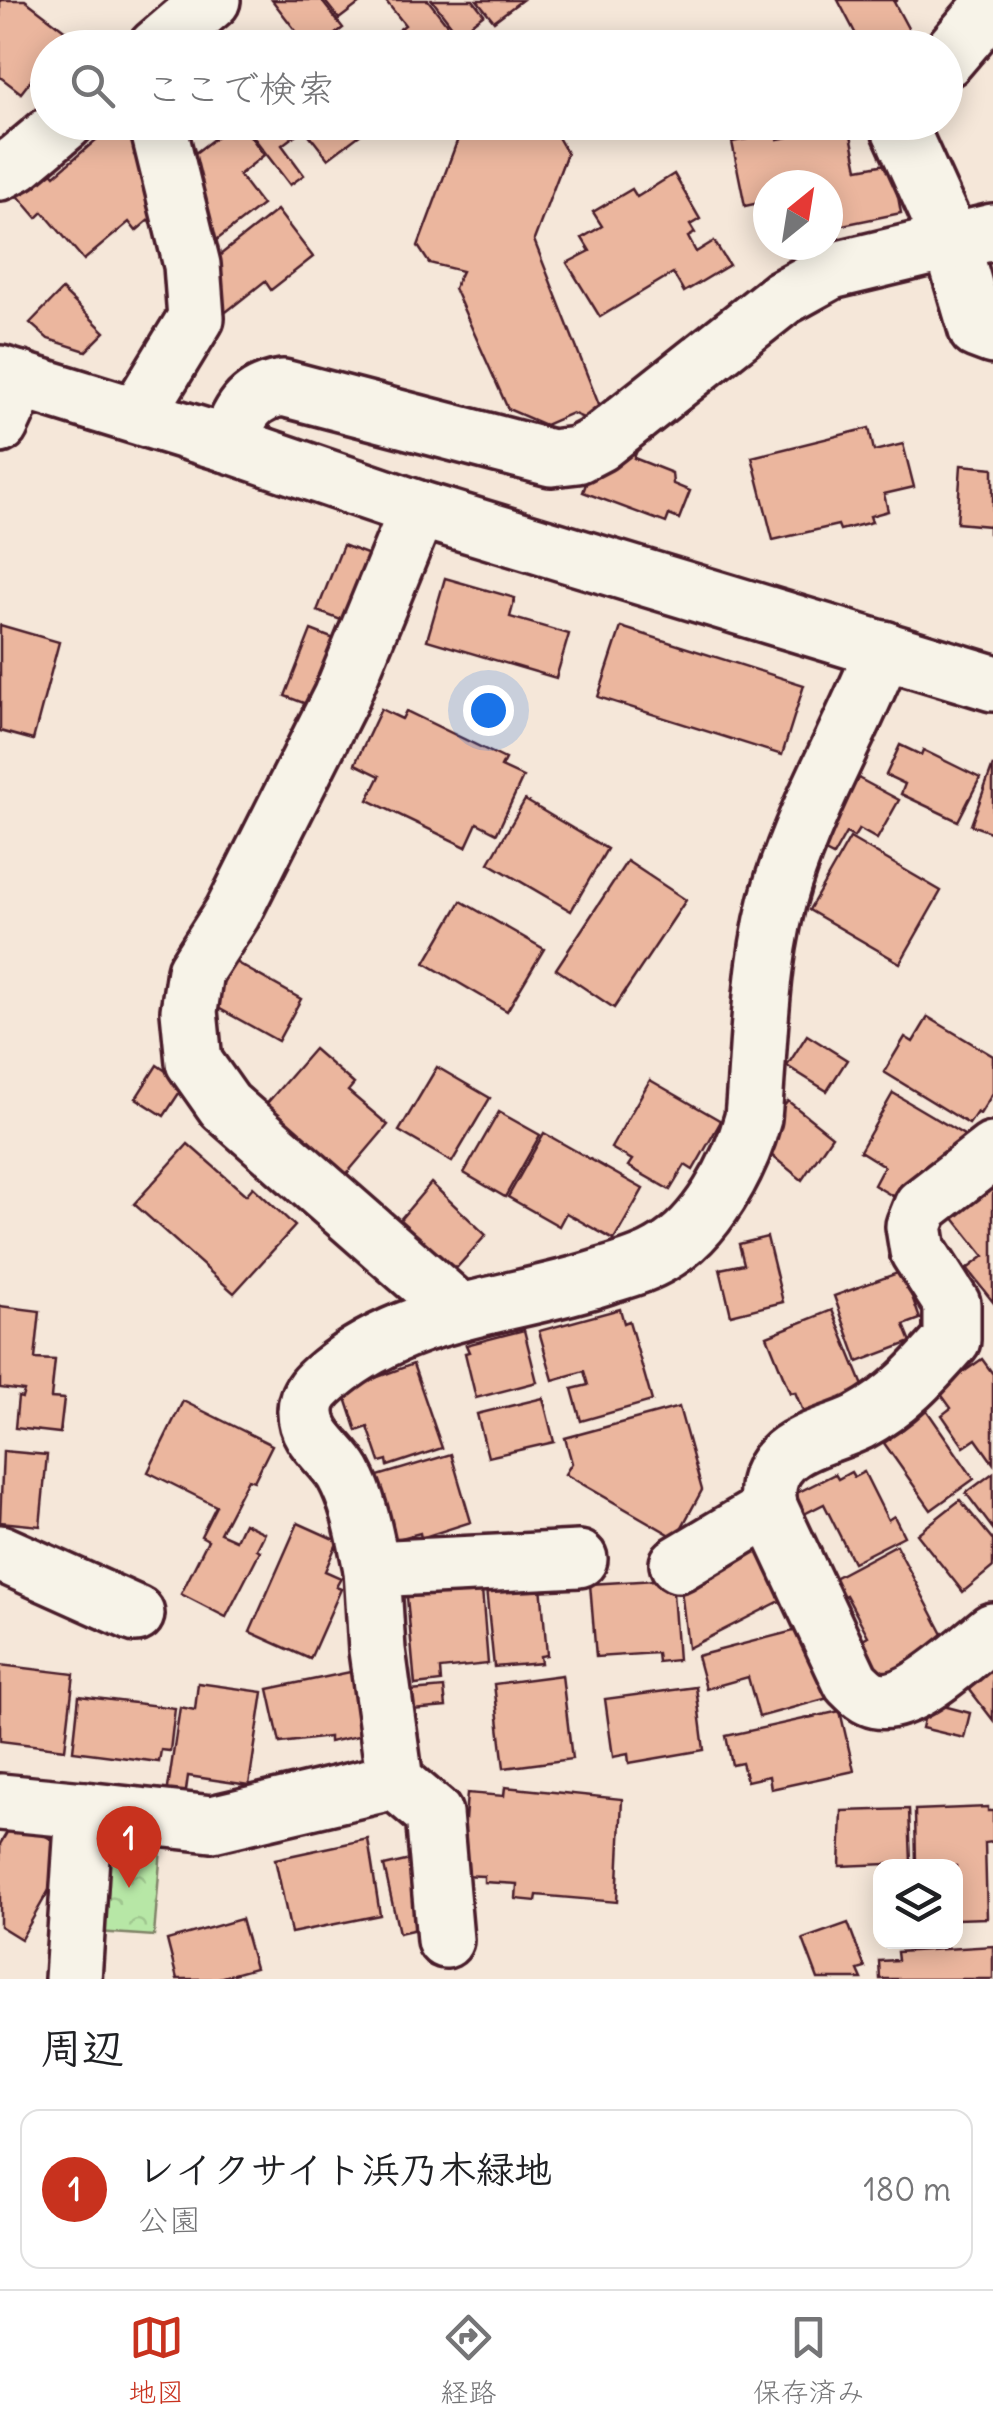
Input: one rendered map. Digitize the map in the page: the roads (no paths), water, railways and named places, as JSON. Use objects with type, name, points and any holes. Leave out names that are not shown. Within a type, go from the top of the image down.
[{"type":"street","points":[[177,30],[212,0]]},
{"type":"street","points":[[963,39],[988,10]]},
{"type":"street","points":[[0,172],[44,140]]},
{"type":"street","points":[[137,416],[196,318],[192,265],[161,140]]},
{"type":"street","points":[[909,140],[972,237],[977,330],[993,336]]},
{"type":"street","points":[[228,444],[244,406],[263,392],[283,388],[551,458],[577,454],[598,444],[782,298],[808,283],[831,271],[972,237]]},
{"type":"street","points":[[5,386],[137,416],[418,509],[993,683]]},
{"type":"street","points":[[418,509],[341,696],[233,912],[195,970],[189,1011],[194,1062],[225,1106],[460,1312]]},
{"type":"street","points":[[446,1940],[434,1814],[396,1781],[377,1650],[372,1569],[362,1523],[344,1474],[310,1430],[306,1402],[318,1384],[353,1355],[410,1326],[582,1284],[646,1262],[676,1245],[709,1208],[740,1155],[753,1118],[768,950],[782,884],[804,825],[884,649]]},
{"type":"street","points":[[993,1151],[922,1206],[914,1226],[918,1251],[952,1304],[952,1340],[898,1396],[861,1421],[789,1452],[778,1463],[767,1492],[770,1510],[851,1682],[863,1693],[878,1700],[896,1699],[915,1691],[993,1631]]},
{"type":"street","points":[[678,1564],[770,1510]]},
{"type":"street","points":[[0,1553],[136,1614]]},
{"type":"street","points":[[372,1569],[579,1560]]},
{"type":"street","points":[[0,1802],[212,1824],[396,1781]]},
{"type":"street","points":[[73,1979],[84,1810]]},
{"type":"place","name":"レイクサイト浜乃木緑地","points":[[129,1888]]}]
